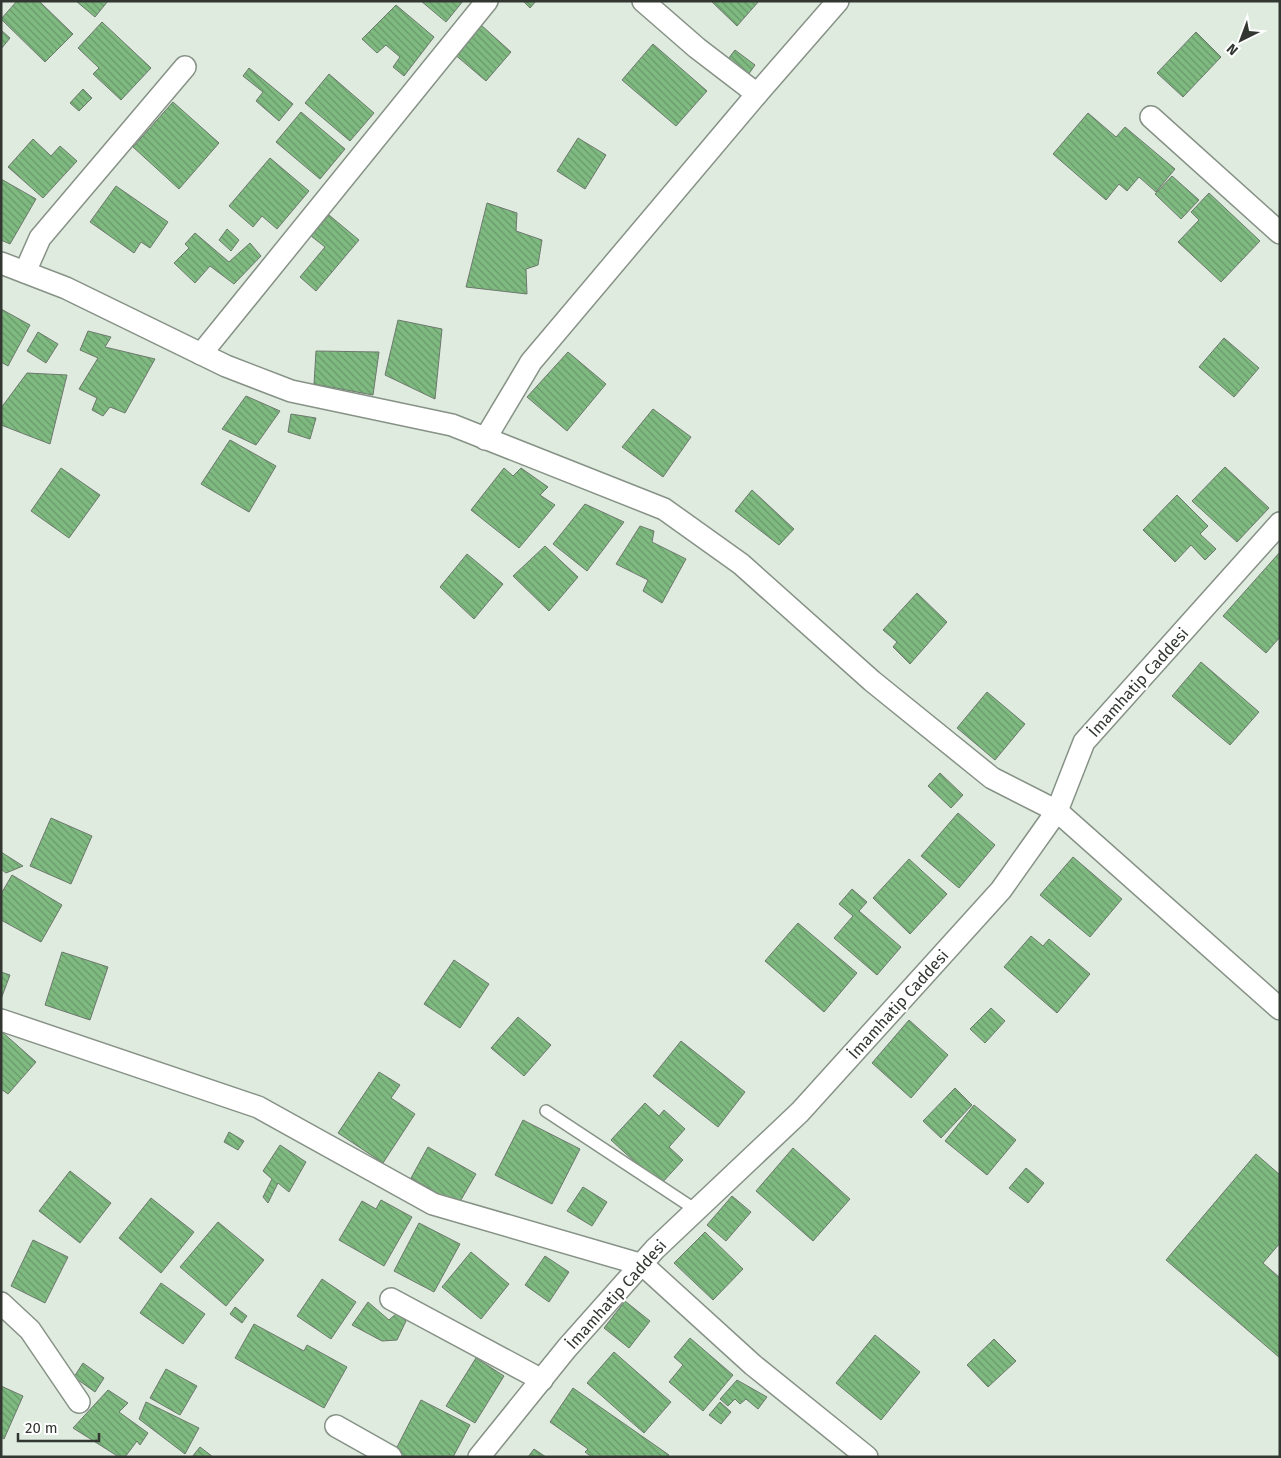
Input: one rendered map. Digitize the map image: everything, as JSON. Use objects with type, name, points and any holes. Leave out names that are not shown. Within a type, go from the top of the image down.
[{"type":"street","points":[[201,354],[487,1]]},
{"type":"street","points":[[643,1],[697,48],[757,94]]},
{"type":"street","points":[[484,439],[531,362],[838,1]]},
{"type":"street","points":[[25,272],[40,238],[185,67]]},
{"type":"street","points":[[1151,117],[1280,233]]},
{"type":"street","points":[[1,263],[66,288],[201,354],[292,391],[452,425],[664,509],[741,564],[872,680],[992,778],[1057,811],[1280,1009]]},
{"type":"street","name":"İmamhatip Caddesi","points":[[479,1457],[542,1380],[655,1249],[800,1112],[934,966],[1000,890],[1057,811],[1084,742],[1280,523]]},
{"type":"street","points":[[1,1020],[258,1107],[433,1204],[643,1265],[753,1365],[867,1457]]},
{"type":"street","points":[[391,1299],[542,1380]]},
{"type":"street","points":[[1,1303],[30,1330],[79,1402]]},
{"type":"street","points":[[336,1426],[391,1457]]},
{"type":"lane","points":[[546,1111],[696,1210]]},
{"type":"building","points":[[17,1],[39,1],[73,34],[45,62],[1,19]]},
{"type":"building","points":[[76,1],[108,1],[95,17]]},
{"type":"building","points":[[421,1],[463,1],[446,22]]},
{"type":"building","points":[[523,1],[536,1],[530,8]]},
{"type":"building","points":[[711,1],[759,1],[737,26]]},
{"type":"building","points":[[396,5],[434,37],[404,76],[393,67],[400,57],[386,45],[377,53],[362,39]]},
{"type":"building","points":[[102,22],[151,68],[121,100],[93,74],[99,68],[78,48]]},
{"type":"building","points":[[481,25],[511,52],[486,81],[453,53]]},
{"type":"building","points":[[1,30],[10,38],[1,49]]},
{"type":"building","points":[[1196,32],[1221,57],[1183,97],[1157,73]]},
{"type":"building","points":[[653,44],[707,91],[676,126],[622,80]]},
{"type":"building","points":[[735,50],[755,65],[746,78],[725,63]]},
{"type":"building","points":[[249,68],[293,104],[279,121],[256,101],[263,92],[243,76]]},
{"type":"building","points":[[329,74],[374,113],[350,141],[305,103]]},
{"type":"building","points":[[83,89],[92,98],[79,111],[70,103]]},
{"type":"building","points":[[173,102],[219,143],[179,189],[133,147]]},
{"type":"building","points":[[301,112],[345,149],[320,179],[276,142]]},
{"type":"building","points":[[1088,113],[1116,137],[1125,127],[1175,169],[1156,192],[1139,177],[1127,191],[1119,184],[1106,200],[1053,154]]},
{"type":"building","points":[[578,138],[606,155],[585,189],[557,171]]},
{"type":"building","points":[[33,139],[51,156],[60,146],[77,161],[43,198],[8,167]]},
{"type":"building","points":[[270,158],[309,191],[277,229],[262,216],[253,227],[229,206]]},
{"type":"building","points":[[1172,176],[1199,200],[1181,219],[1155,194]]},
{"type":"building","points":[[1,179],[36,199],[10,244],[1,240]]},
{"type":"building","points":[[116,186],[168,222],[150,248],[141,242],[134,253],[90,222]]},
{"type":"building","points":[[1209,193],[1260,241],[1221,282],[1178,242],[1199,220],[1191,212]]},
{"type":"building","points":[[487,203],[517,213],[516,231],[542,240],[538,265],[526,269],[527,294],[466,287]]},
{"type":"building","points":[[329,215],[359,240],[316,291],[300,277],[325,247],[311,236]]},
{"type":"building","points":[[227,229],[239,240],[231,251],[219,240]]},
{"type":"building","points":[[195,233],[229,262],[250,243],[261,256],[234,284],[210,266],[195,283],[174,263],[189,248],[185,244]]},
{"type":"building","points":[[1,309],[30,325],[8,366],[1,362]]},
{"type":"building","points":[[398,320],[442,329],[435,399],[385,375]]},
{"type":"building","points":[[88,331],[111,337],[105,347],[155,359],[125,413],[110,407],[103,416],[92,410],[97,398],[79,389],[98,358],[80,350]]},
{"type":"building","points":[[38,332],[58,344],[46,363],[27,351]]},
{"type":"building","points":[[1224,338],[1259,368],[1234,397],[1199,367]]},
{"type":"building","points":[[316,351],[379,352],[373,395],[314,384]]},
{"type":"building","points":[[568,352],[606,384],[567,431],[527,397]]},
{"type":"building","points":[[27,373],[67,375],[50,444],[1,425],[1,408]]},
{"type":"building","points":[[246,396],[280,411],[256,445],[222,429]]},
{"type":"building","points":[[653,409],[691,437],[663,477],[622,447]]},
{"type":"building","points":[[291,414],[316,418],[310,439],[288,432]]},
{"type":"building","points":[[230,440],[276,466],[249,512],[201,484]]},
{"type":"building","points":[[1225,467],[1269,508],[1237,542],[1192,501]]},
{"type":"building","points":[[61,468],[100,495],[69,538],[31,511]]},
{"type":"building","points":[[504,468],[513,476],[521,468],[548,487],[540,495],[555,505],[519,548],[471,510]]},
{"type":"building","points":[[752,490],[794,529],[779,545],[735,511]]},
{"type":"building","points":[[1177,495],[1208,526],[1200,534],[1216,549],[1205,560],[1191,545],[1175,562],[1143,530]]},
{"type":"building","points":[[585,504],[624,522],[587,571],[553,544]]},
{"type":"building","points":[[640,526],[654,531],[652,542],[686,559],[662,603],[643,591],[648,580],[616,564]]},
{"type":"building","points":[[545,546],[578,577],[549,611],[513,576]]},
{"type":"building","points":[[1280,552],[1280,637],[1266,653],[1223,616]]},
{"type":"building","points":[[467,554],[503,584],[474,619],[440,587]]},
{"type":"building","points":[[917,593],[947,622],[910,664],[893,647],[897,642],[883,630]]},
{"type":"building","points":[[1201,662],[1259,712],[1230,745],[1172,696]]},
{"type":"building","points":[[987,692],[1025,724],[995,760],[957,728]]},
{"type":"building","points":[[940,773],[963,795],[951,808],[928,786]]},
{"type":"building","points":[[958,813],[995,845],[959,888],[921,856]]},
{"type":"building","points":[[51,818],[92,836],[71,884],[30,866]]},
{"type":"building","points":[[1,852],[23,866],[6,873],[1,869]]},
{"type":"building","points":[[1073,857],[1122,899],[1090,937],[1040,895]]},
{"type":"building","points":[[909,859],[947,894],[910,934],[873,898]]},
{"type":"building","points":[[12,875],[62,905],[41,942],[1,920],[1,894]]},
{"type":"building","points":[[852,889],[867,902],[859,911],[901,947],[877,975],[834,938],[853,916],[839,904]]},
{"type":"building","points":[[798,923],[857,973],[824,1012],[765,961]]},
{"type":"building","points":[[1031,936],[1043,946],[1049,939],[1090,974],[1057,1013],[1004,967]]},
{"type":"building","points":[[62,952],[108,967],[90,1020],[45,1005]]},
{"type":"building","points":[[454,960],[489,984],[460,1028],[424,1004]]},
{"type":"building","points":[[1,972],[10,975],[1,999]]},
{"type":"building","points":[[991,1008],[1005,1021],[985,1043],[970,1029]]},
{"type":"building","points":[[518,1017],[551,1045],[524,1076],[491,1048]]},
{"type":"building","points":[[909,1020],[948,1055],[911,1098],[872,1063]]},
{"type":"building","points":[[1,1031],[36,1062],[8,1094],[1,1089]]},
{"type":"building","points":[[681,1041],[745,1092],[718,1127],[653,1076]]},
{"type":"building","points":[[379,1072],[400,1085],[391,1098],[415,1114],[383,1163],[338,1133]]},
{"type":"building","points":[[955,1088],[972,1105],[941,1138],[923,1121]]},
{"type":"building","points":[[645,1103],[659,1116],[664,1110],[685,1129],[669,1147],[683,1160],[660,1185],[611,1140]]},
{"type":"building","points":[[974,1105],[1016,1140],[987,1175],[945,1141]]},
{"type":"building","points":[[523,1120],[580,1149],[552,1204],[495,1175]]},
{"type":"building","points":[[229,1132],[244,1141],[238,1150],[224,1142]]},
{"type":"building","points":[[280,1145],[306,1162],[289,1192],[278,1183],[268,1203],[263,1197],[272,1179],[263,1171]]},
{"type":"building","points":[[428,1147],[476,1174],[458,1205],[411,1178]]},
{"type":"building","points":[[793,1148],[850,1199],[813,1241],[756,1191]]},
{"type":"building","points":[[1256,1154],[1280,1175],[1280,1243],[1263,1263],[1280,1278],[1280,1358],[1166,1260]]},
{"type":"building","points":[[1026,1168],[1044,1183],[1028,1203],[1009,1188]]},
{"type":"building","points":[[70,1171],[111,1203],[80,1243],[39,1211]]},
{"type":"building","points":[[583,1187],[607,1202],[592,1226],[567,1211]]},
{"type":"building","points":[[732,1196],[751,1212],[726,1241],[707,1225]]},
{"type":"building","points":[[151,1198],[194,1232],[161,1273],[119,1238]]},
{"type":"building","points":[[381,1200],[412,1217],[384,1266],[339,1240],[362,1201],[376,1209]]},
{"type":"building","points":[[218,1222],[264,1260],[226,1306],[180,1267]]},
{"type":"building","points":[[419,1223],[460,1244],[434,1292],[394,1271]]},
{"type":"building","points":[[705,1232],[743,1269],[713,1300],[674,1263]]},
{"type":"building","points":[[33,1240],[68,1257],[45,1303],[11,1286]]},
{"type":"building","points":[[471,1252],[509,1284],[481,1319],[442,1287]]},
{"type":"building","points":[[545,1256],[569,1272],[549,1302],[525,1285]]},
{"type":"building","points":[[322,1279],[356,1302],[331,1339],[297,1316]]},
{"type":"building","points":[[161,1283],[205,1314],[183,1344],[140,1313]]},
{"type":"building","points":[[625,1301],[650,1321],[629,1348],[604,1328]]},
{"type":"building","points":[[368,1302],[389,1320],[397,1313],[406,1321],[397,1340],[382,1341],[352,1325]]},
{"type":"building","points":[[235,1307],[247,1316],[242,1323],[230,1314]]},
{"type":"building","points":[[254,1324],[304,1351],[307,1345],[347,1367],[324,1408],[235,1358]]},
{"type":"building","points":[[875,1335],[920,1372],[881,1420],[836,1383]]},
{"type":"building","points":[[690,1338],[733,1375],[703,1411],[669,1382],[683,1365],[674,1357]]},
{"type":"building","points":[[994,1339],[1016,1361],[988,1387],[967,1365]]},
{"type":"building","points":[[614,1352],[671,1402],[644,1433],[587,1383]]},
{"type":"building","points":[[476,1358],[504,1376],[475,1423],[446,1406]]},
{"type":"building","points":[[83,1363],[104,1378],[95,1392],[74,1377]]},
{"type":"building","points":[[166,1369],[197,1386],[180,1415],[150,1398]]},
{"type":"building","points":[[737,1380],[767,1397],[758,1409],[746,1399],[740,1404],[735,1399],[728,1406],[720,1399]]},
{"type":"building","points":[[1,1386],[23,1396],[4,1439],[1,1437]]},
{"type":"building","points":[[573,1388],[669,1455],[668,1457],[592,1457],[585,1452],[588,1449],[550,1422]]},
{"type":"building","points":[[108,1390],[128,1403],[119,1412],[148,1433],[140,1445],[137,1441],[125,1457],[119,1457],[73,1428]]},
{"type":"building","points":[[421,1400],[470,1425],[453,1457],[397,1457],[393,1455]]},
{"type":"building","points":[[146,1402],[199,1428],[185,1454],[139,1419]]},
{"type":"building","points":[[720,1402],[731,1412],[721,1424],[709,1415]]},
{"type":"building","points":[[200,1447],[213,1457],[192,1457]]},
{"type":"building","points":[[534,1449],[546,1457],[528,1457]]}]
